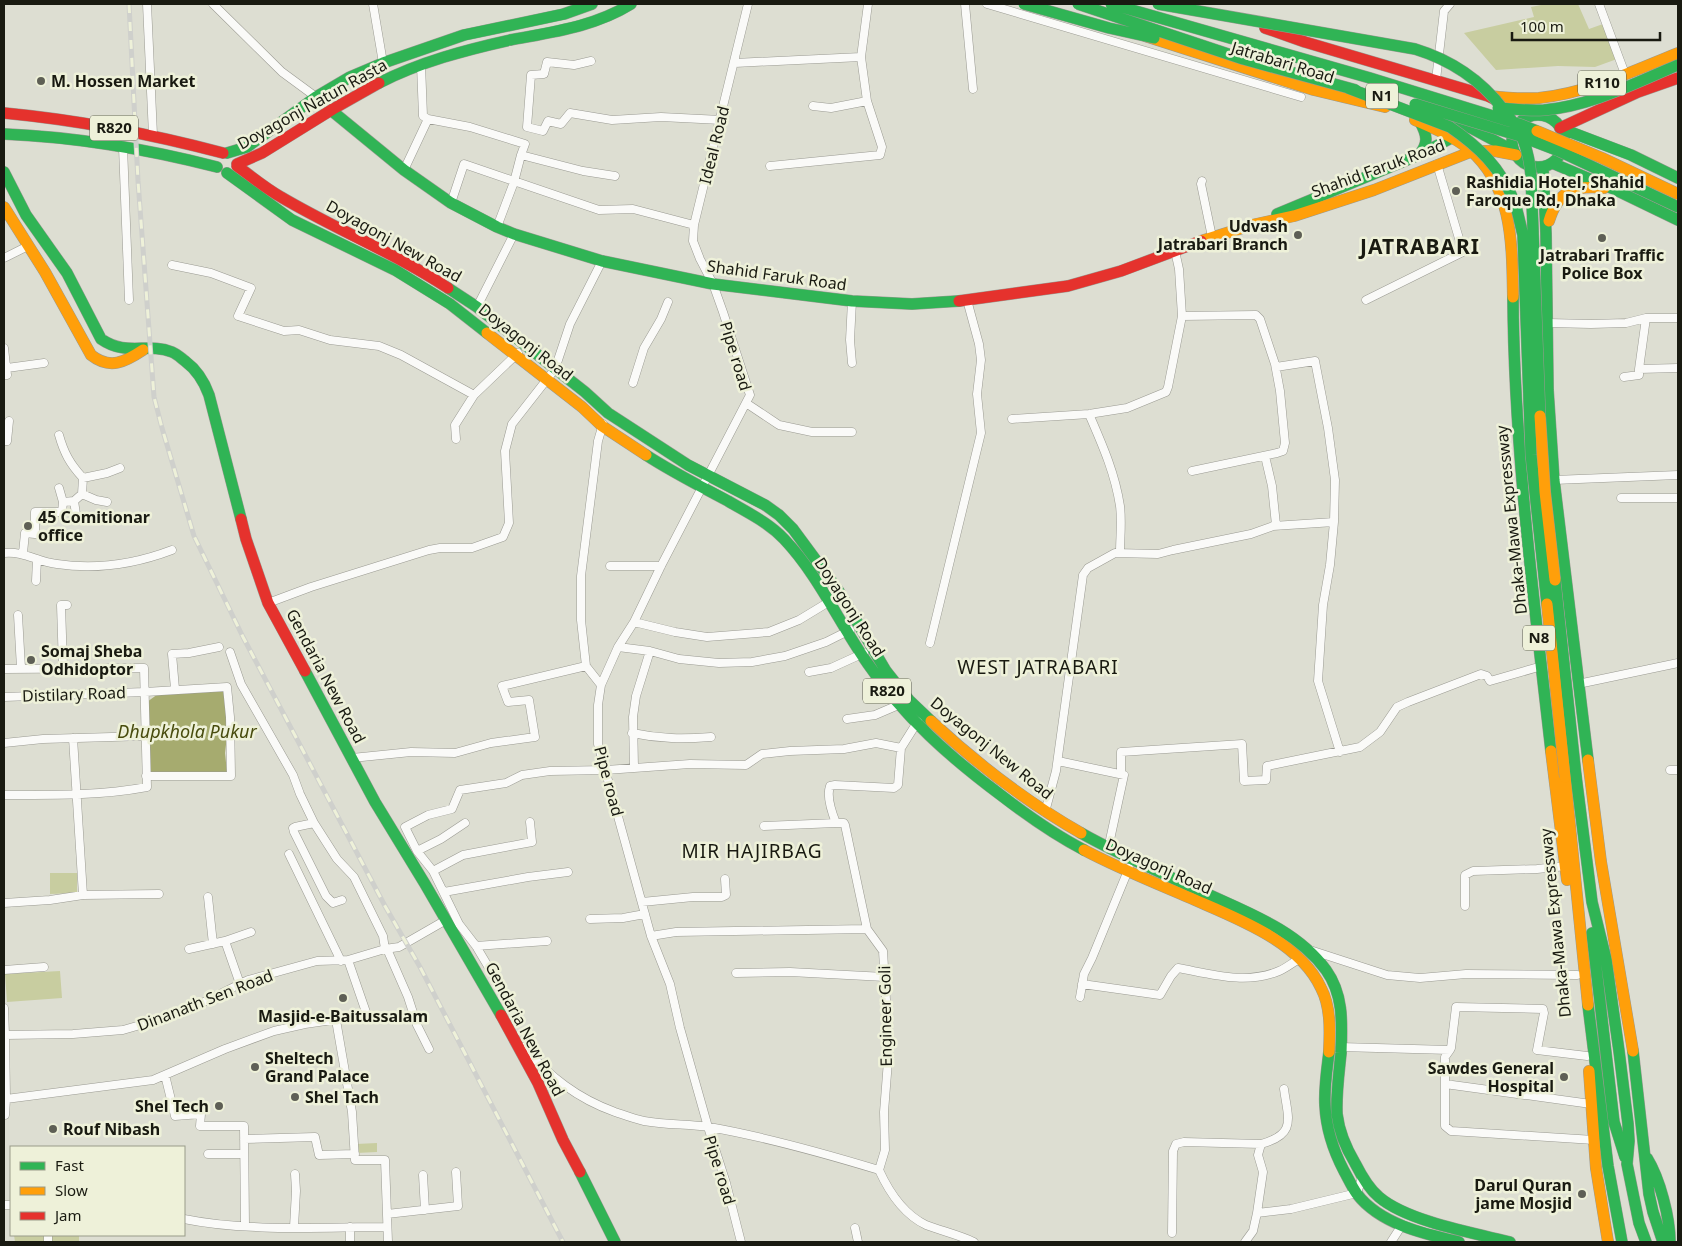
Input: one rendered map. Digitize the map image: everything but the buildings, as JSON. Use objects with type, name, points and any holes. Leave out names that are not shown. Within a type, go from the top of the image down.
[{"type":"main road","name":"Doyagonj Natun Rasta","points":[[4,113],[79,122],[153,135],[225,153],[247,146],[316,97],[350,77],[383,63],[464,35],[564,14],[592,4]]},
{"type":"main road","name":"Doyagonj Natun Rasta","points":[[230,168],[332,111],[373,85],[438,58],[594,22],[623,10],[631,4]]},
{"type":"main road","points":[[1024,4],[1109,28],[1243,59]]},
{"type":"main road","name":"Jatrabari Road","points":[[1041,4],[1314,90],[1374,105],[1421,113],[1471,128],[1515,153]]},
{"type":"main road","name":"N1","points":[[1078,4],[1243,59],[1398,100],[1520,136],[1559,151],[1678,207]]},
{"type":"main road","name":"N1","points":[[1111,4],[1370,78],[1522,125],[1602,158],[1678,194]]},
{"type":"main road","points":[[1158,4],[1316,30],[1429,53],[1460,67],[1475,78],[1492,94],[1523,140],[1532,181],[1538,389],[1545,492],[1570,776],[1584,974],[1608,1166],[1622,1242]]},
{"type":"main road","name":"Jatrabari Road","points":[[1186,4],[1212,6],[1305,42],[1488,96],[1526,119]]},
{"type":"main road","name":"R110","points":[[1488,96],[1522,100],[1563,95],[1625,74],[1678,53]]},
{"type":"main road","points":[[383,63],[388,79]]},
{"type":"main road","points":[[1370,78],[1411,85],[1486,106],[1542,110],[1578,104],[1604,96],[1678,65]]},
{"type":"main road","name":"R110","points":[[1560,128],[1638,92],[1678,78]]},
{"type":"main road","points":[[1348,88],[1450,127],[1465,137],[1485,154],[1497,170],[1514,201],[1523,235],[1531,455],[1570,776],[1592,902],[1606,960],[1628,1124],[1627,1164],[1639,1223],[1646,1242]]},
{"type":"main road","points":[[1471,128],[1488,96]]},
{"type":"main road","name":"Shahid Faruk Road","points":[[316,97],[404,170],[451,203],[514,234],[602,261],[713,284],[852,302],[912,304],[967,300],[1068,286],[1121,271],[1212,237],[1252,225],[1294,216],[1374,190],[1473,151],[1515,153]]},
{"type":"main road","name":"Dhaka-Mawa Expressway","points":[[1374,105],[1420,122],[1473,151],[1486,165],[1507,213],[1510,230],[1514,372],[1521,460],[1542,666],[1587,1056],[1596,1168],[1608,1242]]},
{"type":"main road","points":[[1589,139],[1587,124],[1592,113]]},
{"type":"main road","points":[[1471,128],[1537,116],[1554,121],[1560,128],[1563,146],[1557,158],[1548,165]]},
{"type":"main road","points":[[1526,119],[1518,125],[1512,138],[1515,153],[1528,165],[1548,165],[1616,190],[1678,220]]},
{"type":"main road","points":[[1419,155],[1425,149],[1427,143],[1427,137],[1420,122]]},
{"type":"main road","name":"Shahid Faruk Road","points":[[1252,225],[1419,155],[1471,128]]},
{"type":"main road","points":[[1560,128],[1631,155],[1678,178]]},
{"type":"main road","name":"R820","points":[[4,134],[46,136],[123,147],[230,168]]},
{"type":"main road","points":[[225,153],[234,156],[230,168],[217,159],[225,153]]},
{"type":"main road","points":[[254,156],[251,163],[254,178]]},
{"type":"main road","name":"N8","points":[[1548,165],[1546,234],[1548,390],[1554,480],[1608,913],[1627,1008],[1644,1155],[1653,1212],[1663,1242]]},
{"type":"main road","name":"Doyagonj New Road","points":[[230,168],[254,178],[279,196],[383,250],[446,286],[585,392],[608,413],[708,476],[779,514],[793,529],[841,595],[904,702],[923,713],[986,767],[1045,812],[1108,849],[1256,916],[1308,949],[1334,982],[1340,999],[1337,1106],[1345,1147],[1362,1178],[1380,1198],[1407,1212],[1504,1242]]},
{"type":"main road","name":"Doyagonj Road","points":[[230,168],[292,220],[395,270],[428,289],[548,380],[602,426],[662,465],[765,522],[780,534],[788,542],[830,602],[846,632],[880,682],[904,702],[916,724],[972,772],[1036,821],[1073,844],[1259,931],[1299,959],[1313,973],[1326,995],[1330,1030],[1325,1098],[1328,1130],[1336,1156],[1357,1193],[1376,1211],[1402,1224],[1454,1241]]},
{"type":"main road","name":"Gendaria New Road","points":[[4,172],[26,215],[67,273],[101,339],[114,347],[162,350],[175,353],[201,376],[209,395],[246,539],[268,603],[375,802],[490,995],[538,1084],[563,1140],[614,1242]]},
{"type":"main road","points":[[1546,234],[1555,204],[1562,195],[1571,190],[1584,187],[1616,190]]},
{"type":"main road","points":[[20,204],[5,209],[45,272],[88,351],[94,358],[107,364],[119,363],[132,358],[142,350]]},
{"type":"main road","points":[[504,346],[512,336]]},
{"type":"main road","points":[[1644,1155],[1655,1174],[1670,1233],[1670,1242]]},
{"type":"street","points":[[147,4],[153,135]]},
{"type":"street","points":[[214,4],[282,72],[316,97]]},
{"type":"street","points":[[373,4],[383,63]]},
{"type":"street","name":"Ideal Road","points":[[713,284],[693,241],[694,225],[748,4]]},
{"type":"street","points":[[770,166],[880,155],[882,147],[867,101],[861,57],[868,4]]},
{"type":"street","points":[[965,4],[972,89]]},
{"type":"street","points":[[987,4],[1301,97]]},
{"type":"street","points":[[1436,80],[1444,11],[1450,4]]},
{"type":"street","points":[[1599,4],[1625,74]]},
{"type":"street","points":[[735,63],[861,57]]},
{"type":"street","points":[[497,227],[514,182],[525,144],[528,127],[531,75],[544,74],[547,62],[574,65],[591,61]]},
{"type":"street","points":[[421,65],[423,116],[428,119],[470,126],[525,144]]},
{"type":"street","points":[[813,106],[831,108],[867,101]]},
{"type":"street","points":[[528,127],[543,131],[548,121],[561,124],[570,113],[612,120],[661,117],[721,120]]},
{"type":"street","points":[[404,170],[428,119]]},
{"type":"street","points":[[123,147],[130,300]]},
{"type":"street","points":[[522,154],[583,171],[615,176]]},
{"type":"street","points":[[451,203],[464,164],[599,210],[633,209],[694,225]]},
{"type":"street","points":[[1366,300],[1464,252],[1437,164]]},
{"type":"street","points":[[1202,180],[1201,184],[1212,237]]},
{"type":"street","points":[[477,308],[514,234]]},
{"type":"street","points":[[4,258],[28,246]]},
{"type":"street","points":[[1012,419],[1089,414],[1127,408],[1166,392],[1182,316],[1176,250]]},
{"type":"street","points":[[268,603],[311,587],[429,550],[472,548],[503,537],[510,523],[505,451],[512,424],[555,369],[570,324],[602,261]]},
{"type":"street","points":[[172,265],[212,273],[250,288],[238,316],[284,331],[299,330],[330,340],[379,346],[402,354],[474,395]]},
{"type":"street","name":"Pipe road","points":[[713,284],[750,395],[634,622],[618,647],[601,685],[598,705],[598,744],[651,936],[670,984],[680,1028],[726,1183],[741,1242]]},
{"type":"street","points":[[930,643],[981,433],[977,394],[981,360],[979,344],[967,300]]},
{"type":"street","points":[[633,383],[644,348],[662,319],[668,302]]},
{"type":"street","points":[[852,302],[850,340],[852,363]]},
{"type":"street","points":[[1182,316],[1256,315],[1260,319],[1276,367],[1285,443],[1283,450],[1266,456],[1192,471]]},
{"type":"street","points":[[1548,324],[1626,323],[1646,318],[1678,318]]},
{"type":"street","points":[[1624,377],[1639,375],[1646,318]]},
{"type":"street","points":[[456,439],[455,425],[474,395],[525,346]]},
{"type":"street","points":[[4,348],[5,372],[44,363]]},
{"type":"street","points":[[1276,367],[1315,361],[1328,428],[1335,480],[1334,522],[1330,565],[1323,606],[1318,682],[1340,752]]},
{"type":"street","points":[[1639,369],[1678,368]]},
{"type":"street","points":[[746,403],[779,425],[812,432],[852,432]]},
{"type":"street","points":[[601,685],[586,666],[581,620],[581,576],[598,441],[608,413]]},
{"type":"street","points":[[1089,414],[1107,454],[1120,507],[1120,553]]},
{"type":"street","points":[[4,441],[8,441],[9,421]]},
{"type":"street","points":[[59,435],[63,452],[83,478],[82,494],[74,501],[63,502]]},
{"type":"street","points":[[1266,456],[1275,514],[1276,525],[1273,526]]},
{"type":"street","points":[[83,478],[120,468]]},
{"type":"street","points":[[1554,480],[1678,474]]},
{"type":"street","points":[[23,553],[25,533],[35,534],[35,512],[62,512],[63,502],[59,488]]},
{"type":"street","points":[[82,494],[107,502]]},
{"type":"street","points":[[1621,498],[1678,498]]},
{"type":"street","points":[[74,501],[76,514]]},
{"type":"street","points":[[1045,812],[1058,761],[1083,574],[1088,568],[1115,553],[1158,554],[1251,534],[1273,526],[1334,522]]},
{"type":"street","points":[[4,553],[23,553],[56,564],[93,566],[147,559],[172,550]]},
{"type":"street","points":[[36,581],[37,559]]},
{"type":"street","points":[[610,566],[661,566]]},
{"type":"street","points":[[634,622],[675,632],[707,637],[769,632],[799,620],[841,595]]},
{"type":"street","name":"Distilary Road","points":[[4,697],[145,692],[227,687],[230,717],[231,776],[146,776],[146,736],[145,692],[144,668],[63,668],[61,606],[67,605]]},
{"type":"street","name":"Distilary Road","points":[[18,615],[21,668]]},
{"type":"street","points":[[618,647],[650,651],[679,659],[719,663],[752,662],[785,656],[826,642],[859,626]]},
{"type":"street","points":[[175,690],[172,654],[189,653],[219,647]]},
{"type":"street","points":[[810,672],[831,668],[872,648]]},
{"type":"street","points":[[634,767],[632,733],[636,696],[650,651]]},
{"type":"street","points":[[230,652],[241,684],[293,775],[314,823],[337,859],[354,877],[383,936],[386,949],[408,996],[417,1025],[430,1049]]},
{"type":"street","points":[[1578,684],[1678,663]]},
{"type":"street","points":[[352,758],[411,752],[455,753],[491,742],[535,737],[529,700],[508,702],[502,686],[586,666]]},
{"type":"street","points":[[1108,849],[1124,775],[1121,774],[1121,752],[1242,744],[1244,781],[1266,780],[1266,766],[1360,747],[1380,732],[1397,707],[1408,702],[1481,674],[1487,676],[1490,682],[1542,666]]},
{"type":"street","points":[[4,669],[63,668]]},
{"type":"street","points":[[847,719],[875,716],[904,702]]},
{"type":"street","name":"Engineer Goli","points":[[879,1170],[885,1150],[884,1112],[889,1048],[883,951],[867,929],[845,825],[844,823],[836,823],[832,812],[829,790],[830,786],[894,788],[898,786],[901,748],[923,713]]},
{"type":"street","points":[[632,733],[652,738],[712,737]]},
{"type":"street","points":[[4,743],[43,739],[146,736]]},
{"type":"street","points":[[73,738],[83,896]]},
{"type":"street","points":[[495,978],[476,946],[459,924],[433,871],[417,851],[405,827],[428,815],[452,809],[460,790],[506,783],[522,775],[550,771],[606,770],[690,764],[746,765],[762,754],[844,749],[876,743],[901,748]]},
{"type":"street","points":[[1058,761],[1121,774]]},
{"type":"street","points":[[4,795],[77,795],[121,792],[147,787],[146,776]]},
{"type":"street","points":[[433,871],[463,855],[532,842],[530,822]]},
{"type":"street","points":[[314,823],[295,827],[293,828],[294,832],[326,896],[333,903],[342,900]]},
{"type":"street","points":[[417,851],[441,839],[465,823]]},
{"type":"street","points":[[764,826],[836,823]]},
{"type":"street","points":[[6,1099],[152,1080],[225,1049],[274,1031],[305,1024],[367,1015],[344,960],[289,854]]},
{"type":"street","points":[[1080,997],[1084,974],[1132,859]]},
{"type":"street","points":[[1465,906],[1465,875],[1474,871],[1566,866]]},
{"type":"street","points":[[444,892],[568,872]]},
{"type":"street","points":[[642,902],[693,897],[722,897],[726,895],[725,878]]},
{"type":"street","points":[[4,903],[83,896],[159,894]]},
{"type":"street","points":[[208,897],[213,944]]},
{"type":"street","points":[[590,919],[623,918],[645,914]]},
{"type":"street","name":"Dinanath Sen Road","points":[[5,1035],[73,1034],[124,1030],[168,1017],[202,1003],[248,980],[317,961],[344,960],[399,947],[446,920]]},
{"type":"street","points":[[651,936],[676,932],[867,929]]},
{"type":"street","points":[[189,949],[225,941],[252,932]]},
{"type":"street","points":[[225,941],[240,984]]},
{"type":"street","points":[[476,946],[546,941]]},
{"type":"street","points":[[1308,949],[1387,975],[1420,978],[1466,974],[1577,975]]},
{"type":"street","points":[[1082,984],[1160,995],[1178,968],[1233,978],[1250,978],[1278,971],[1299,959]]},
{"type":"street","points":[[4,970],[44,967]]},
{"type":"street","points":[[736,973],[790,972],[885,977]]},
{"type":"street","points":[[1587,1056],[1538,1050],[1543,1009],[1456,1007],[1452,1048],[1446,1057],[1445,1126],[1451,1131],[1594,1140]]},
{"type":"street","points":[[4,1008],[6,1099],[4,1115]]},
{"type":"street","points":[[336,1020],[352,1112],[356,1160],[385,1160],[388,1242]]},
{"type":"street","points":[[511,1034],[555,1079],[572,1092],[600,1106],[642,1121],[708,1127],[797,1146],[879,1170],[888,1189],[905,1211],[926,1224],[974,1242]]},
{"type":"street","points":[[1340,1047],[1450,1050]]},
{"type":"street","points":[[165,1075],[175,1116],[200,1114],[200,1126],[244,1126],[245,1226]]},
{"type":"street","points":[[1445,1084],[1591,1104]]},
{"type":"street","points":[[1172,1233],[1173,1150],[1176,1144],[1184,1142],[1261,1144],[1273,1141],[1286,1131],[1289,1122],[1284,1089]]},
{"type":"street","points":[[244,1139],[315,1137],[319,1155],[355,1154]]},
{"type":"street","points":[[1245,1242],[1253,1231],[1257,1213],[1263,1172],[1258,1155],[1261,1144]]},
{"type":"street","points":[[208,1154],[244,1154]]},
{"type":"street","points":[[387,1214],[458,1206],[456,1172]]},
{"type":"street","points":[[294,1227],[295,1174]]},
{"type":"street","points":[[423,1175],[425,1210]]},
{"type":"street","points":[[1257,1213],[1291,1209],[1357,1193],[1362,1178]]},
{"type":"street","points":[[185,1219],[212,1225],[294,1227],[387,1226]]},
{"type":"street","points":[[1391,1242],[1402,1224]]},
{"type":"street","points":[[350,1227],[350,1242]]},
{"type":"street","points":[[855,1228],[858,1242]]},
{"type":"street","points":[[953,1242],[954,1234]]},
{"type":"shaded area","points":[[1546,4],[1578,4],[1589,29],[1603,24],[1617,59],[1595,67],[1558,66],[1496,70],[1464,33],[1534,17],[1531,7]]},
{"type":"shaded area","points":[[50,873],[77,873],[77,893],[50,894]]},
{"type":"shaded area","points":[[60,971],[62,998],[7,1002],[5,974]]},
{"type":"shaded area","points":[[377,1143],[377,1152],[356,1153],[356,1144]]},
{"type":"shaded area","points":[[14,1236],[79,1236],[79,1242],[15,1242]]},
{"type":"water","name":"Dhupkhola Pukur","points":[[225,690],[227,736],[225,753],[227,772],[149,773],[147,702],[158,694]]},
{"type":"railway","points":[[129,4],[138,181],[154,397],[194,536],[243,637],[385,906],[420,967],[563,1242]]},
{"type":"traffic: fast","points":[[227,153],[247,147],[316,97],[350,77],[383,63],[464,35],[564,14],[592,4]]},
{"type":"traffic: fast","points":[[379,83],[410,69],[460,52],[588,23],[617,12],[631,4]]},
{"type":"traffic: fast","points":[[1024,4],[1109,28],[1154,38]]},
{"type":"traffic: fast","points":[[1078,4],[1243,59],[1356,90]]},
{"type":"traffic: fast","points":[[1111,4],[1370,78],[1537,131]]},
{"type":"traffic: fast","points":[[1158,4],[1415,49],[1453,65],[1475,80],[1494,98],[1520,133],[1528,154],[1530,167],[1540,416]]},
{"type":"traffic: fast","points":[[1498,108],[1544,110],[1579,104],[1612,93],[1678,65]]},
{"type":"traffic: fast","points":[[1348,88],[1450,127],[1488,159],[1502,178],[1514,201],[1523,235],[1531,455],[1547,604]]},
{"type":"traffic: fast","points":[[1415,104],[1520,136],[1559,151],[1678,207]]},
{"type":"traffic: fast","points":[[332,111],[404,170],[451,203],[514,234],[602,261],[713,284],[852,301],[912,304],[959,301]]},
{"type":"traffic: fast","points":[[1538,115],[1548,117],[1556,123],[1562,131],[1564,141],[1562,151],[1556,159],[1548,165],[1538,167],[1528,165],[1520,159],[1514,151],[1512,141],[1514,131],[1520,123],[1528,117],[1538,115]]},
{"type":"traffic: fast","points":[[1419,155],[1426,143],[1420,122]]},
{"type":"traffic: fast","points":[[1458,124],[1471,128],[1514,151]]},
{"type":"traffic: fast","points":[[1560,128],[1631,155],[1678,178]]},
{"type":"traffic: fast","points":[[4,134],[112,145],[217,167]]},
{"type":"traffic: fast","points":[[1277,214],[1419,155],[1459,134]]},
{"type":"traffic: fast","points":[[1552,163],[1616,190],[1678,220]]},
{"type":"traffic: fast","points":[[1543,167],[1548,390],[1554,480],[1588,760]]},
{"type":"traffic: fast","points":[[4,172],[26,215],[67,273],[101,339],[120,347],[154,348],[172,352],[189,364],[200,376],[209,395],[241,519]]},
{"type":"traffic: fast","points":[[227,173],[292,220],[395,270],[450,304],[487,333]]},
{"type":"traffic: fast","points":[[448,288],[477,307],[585,392],[608,413],[688,465],[765,505],[779,515],[793,529],[838,590],[886,671],[909,700],[931,721]]},
{"type":"traffic: fast","points":[[1513,297],[1514,354],[1521,468],[1551,751]]},
{"type":"traffic: fast","points":[[646,455],[728,501],[778,533],[808,568],[882,683],[929,736],[983,782],[1022,811],[1084,850]]},
{"type":"traffic: fast","points":[[1555,580],[1576,776]]},
{"type":"traffic: fast","points":[[305,671],[375,802],[501,1015]]},
{"type":"traffic: fast","points":[[1576,776],[1592,902],[1606,959],[1619,1051],[1628,1124],[1627,1164],[1639,1223],[1646,1242]]},
{"type":"traffic: fast","points":[[1081,833],[1270,924],[1286,933],[1314,956],[1332,980],[1341,1010],[1341,1053],[1337,1091],[1339,1127],[1352,1157],[1371,1190],[1391,1205],[1406,1213],[1441,1225],[1510,1242]]},
{"type":"traffic: fast","points":[[1592,933],[1614,1122],[1625,1157]]},
{"type":"traffic: fast","points":[[1588,1005],[1608,1166],[1622,1242]]},
{"type":"traffic: fast","points":[[1633,1051],[1649,1194],[1663,1242]]},
{"type":"traffic: fast","points":[[1329,1052],[1325,1092],[1327,1122],[1337,1155],[1357,1194],[1378,1213],[1390,1220],[1417,1231],[1459,1242]]},
{"type":"traffic: fast","points":[[1647,1158],[1663,1199],[1670,1232],[1670,1242]]},
{"type":"traffic: fast","points":[[580,1172],[615,1242]]},
{"type":"traffic: slow","points":[[1145,36],[1314,90],[1385,107]]},
{"type":"traffic: slow","points":[[1489,96],[1539,98],[1575,91],[1610,80],[1678,53]]},
{"type":"traffic: slow","points":[[1415,120],[1463,144],[1483,164],[1494,180],[1502,198],[1507,217],[1512,257],[1513,297]]},
{"type":"traffic: slow","points":[[1537,131],[1602,158],[1678,194]]},
{"type":"traffic: slow","points":[[1201,241],[1252,225],[1294,216],[1374,190],[1473,151],[1495,151],[1516,155]]},
{"type":"traffic: slow","points":[[1549,221],[1557,203],[1569,192],[1584,188],[1604,188]]},
{"type":"traffic: slow","points":[[4,207],[45,272],[91,355],[98,360],[117,363],[143,350]]},
{"type":"traffic: slow","points":[[487,333],[582,407],[602,426],[646,455]]},
{"type":"traffic: slow","points":[[1540,416],[1545,492],[1555,580]]},
{"type":"traffic: slow","points":[[1547,604],[1565,777]]},
{"type":"traffic: slow","points":[[931,721],[1003,781],[1081,833]]},
{"type":"traffic: slow","points":[[1551,751],[1567,880]]},
{"type":"traffic: slow","points":[[1588,760],[1601,862],[1633,1051]]},
{"type":"traffic: slow","points":[[1565,777],[1588,1005]]},
{"type":"traffic: slow","points":[[1084,850],[1244,922],[1281,943],[1297,956],[1311,971],[1327,1003],[1330,1036],[1329,1052]]},
{"type":"traffic: slow","points":[[1589,1071],[1596,1168],[1608,1242]]},
{"type":"traffic: jam","points":[[1265,28],[1496,100]]},
{"type":"traffic: jam","points":[[1560,128],[1638,92],[1678,78]]},
{"type":"traffic: jam","points":[[237,164],[262,153],[379,83]]},
{"type":"traffic: jam","points":[[4,113],[114,128],[223,153]]},
{"type":"traffic: jam","points":[[237,166],[281,197],[428,275],[448,288]]},
{"type":"traffic: jam","points":[[959,301],[1068,286],[1121,271],[1201,241]]},
{"type":"traffic: jam","points":[[241,519],[268,603],[305,671]]},
{"type":"traffic: jam","points":[[501,1015],[538,1083],[563,1140],[580,1172]]},
{"type":"place","name":"M. Hossen Market","points":[[41,81]]},
{"type":"place","name":"Rashidia Hotel, Shahid Faroque Rd, Dhaka","points":[[1456,191]]},
{"type":"place","name":"Udvash Jatrabari Branch","points":[[1298,235]]},
{"type":"place","name":"Jatrabari Traffic Police Box","points":[[1602,238]]},
{"type":"place","name":"45 Comitionar office","points":[[28,526]]},
{"type":"place","name":"Somaj Sheba Odhidoptor","points":[[31,660]]},
{"type":"place","name":"Masjid-e-Baitussalam","points":[[343,998]]},
{"type":"place","name":"Sheltech Grand Palace","points":[[255,1067]]},
{"type":"place","name":"Sawdes General Hospital","points":[[1564,1077]]},
{"type":"place","name":"Shel Tach","points":[[295,1097]]},
{"type":"place","name":"Shel Tech","points":[[219,1106]]},
{"type":"place","name":"Rouf Nibash","points":[[53,1129]]},
{"type":"place","name":"Darul Quran jame Mosjid","points":[[1582,1194]]},
{"type":"district","name":"JATRABARI","points":[[1420,247]]},
{"type":"district","name":"WEST JATRABARI","points":[[1038,667]]},
{"type":"district","name":"MIR HAJIRBAG","points":[[752,851]]}]
